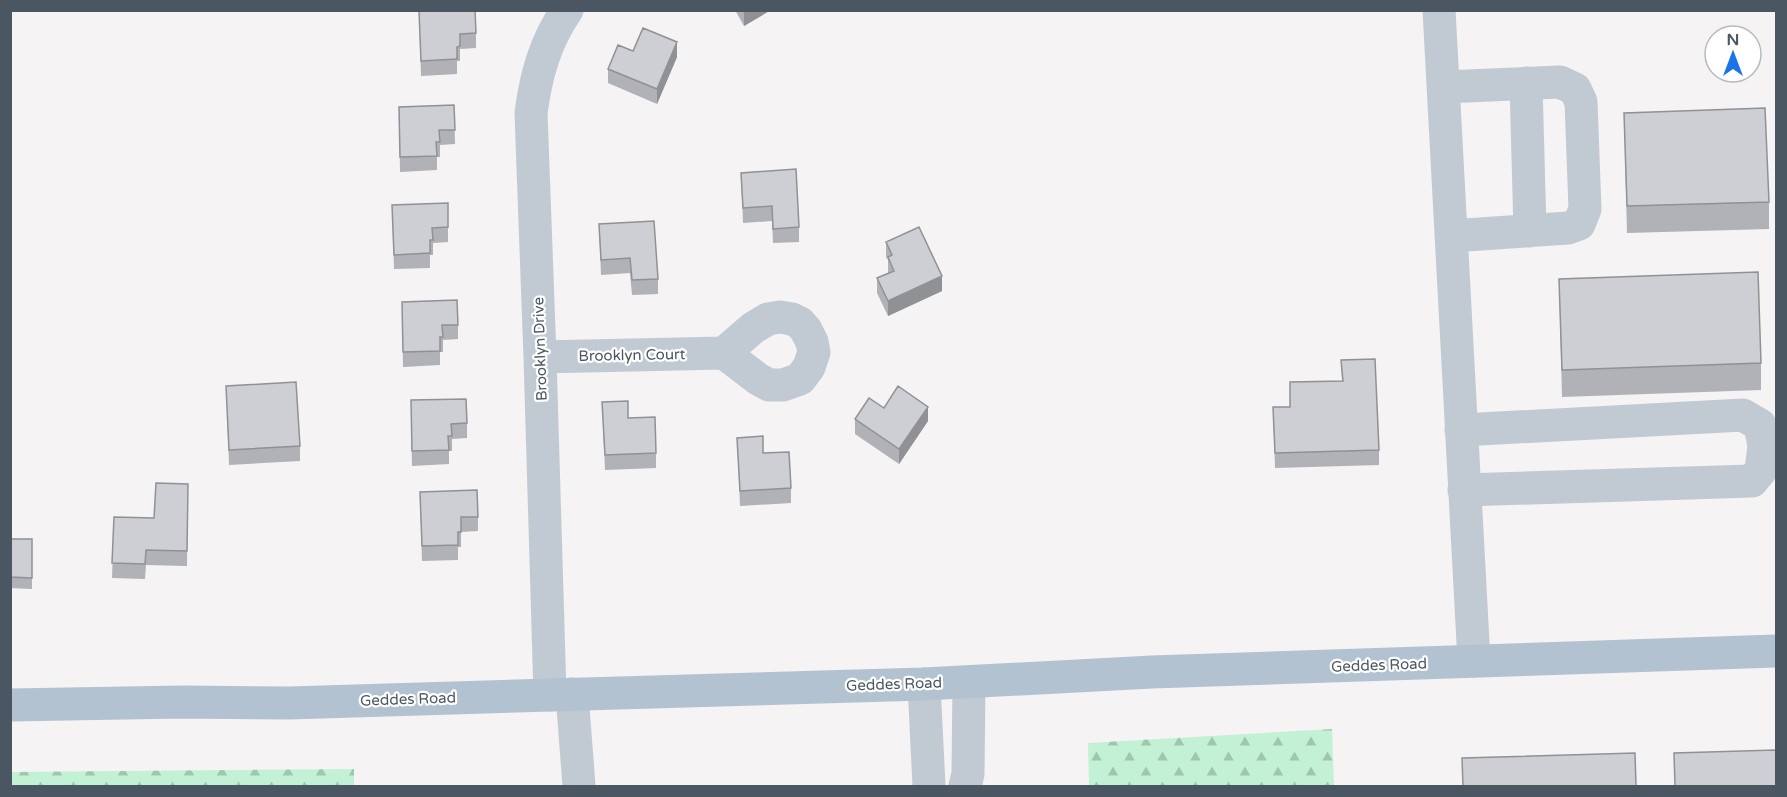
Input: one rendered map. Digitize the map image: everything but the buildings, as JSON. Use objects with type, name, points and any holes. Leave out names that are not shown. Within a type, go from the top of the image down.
[{"type":"main road","name":"Geddes Road","points":[[10,705],[289,703],[924,684],[1152,672],[1776,651]]},
{"type":"street","name":"Brooklyn Drive","points":[[567,10],[547,45],[539,66],[531,112],[540,357],[561,695],[579,786]]},
{"type":"street","points":[[1439,10],[1474,661]]},
{"type":"street","points":[[1444,87],[1560,82],[1575,89],[1581,102],[1585,209],[1579,224],[1568,228],[1451,236]]},
{"type":"street","points":[[1526,83],[1530,231]]},
{"type":"street","name":"Brooklyn Court","points":[[540,357],[724,353]]},
{"type":"street","points":[[1461,430],[1743,415],[1760,425],[1764,446],[1761,470],[1752,481],[1464,490]]},
{"type":"street","points":[[965,786],[968,774],[969,682]]},
{"type":"street","points":[[924,684],[929,786]]},
{"type":"green space","points":[[1332,729],[1334,786],[1089,786],[1088,743]]},
{"type":"green space","points":[[354,769],[354,786],[11,786],[11,772]]}]
